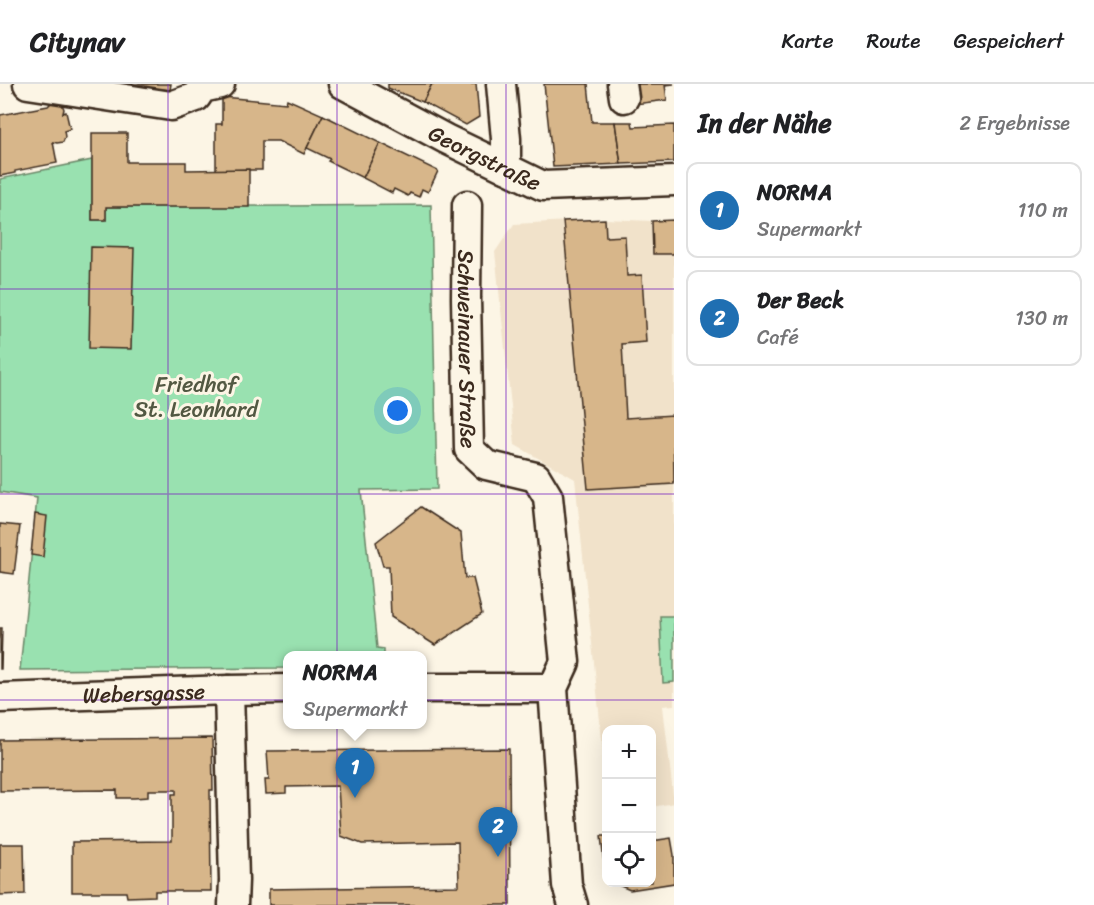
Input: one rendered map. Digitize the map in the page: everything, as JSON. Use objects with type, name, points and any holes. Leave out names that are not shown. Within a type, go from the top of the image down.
[{"type":"street","points":[[28,84],[171,106],[195,97],[211,86]]},
{"type":"street","name":"Georgstraße","points":[[343,84],[446,139],[543,186],[674,180]]},
{"type":"street","points":[[501,84],[506,168]]},
{"type":"street","name":"Schweinauer Straße","points":[[467,205],[469,449],[486,465],[536,477],[548,497],[565,662],[553,688],[567,885],[573,905]]},
{"type":"street","points":[[427,688],[553,688]]},
{"type":"street","name":"Webersgasse","points":[[0,698],[283,689]]},
{"type":"street","points":[[229,690],[233,905]]},
{"type":"shaded area","points":[[605,219],[674,220],[674,705],[663,706],[674,803],[656,806],[656,725],[602,725],[602,740],[575,479],[515,445],[495,252],[514,224]]},
{"type":"green space","name":"Friedhof St. Leonhard","points":[[92,160],[92,220],[106,220],[106,207],[431,205],[437,489],[361,490],[377,648],[384,649],[384,651],[283,651],[283,668],[20,670],[37,498],[0,492],[0,179]]},
{"type":"green space","points":[[660,616],[674,616],[674,682],[663,683]]},
{"type":"building","points":[[113,84],[171,84],[170,90]]},
{"type":"building","points":[[388,84],[432,84],[423,102],[388,88]]},
{"type":"building","points":[[432,84],[476,84],[479,117],[466,125],[423,102]]},
{"type":"building","points":[[544,84],[588,84],[592,122],[615,122],[621,164],[553,167]]},
{"type":"building","points":[[633,84],[674,84],[665,85],[667,100],[635,104]]},
{"type":"building","points":[[222,97],[286,103],[287,99],[323,115],[304,154],[278,141],[262,141],[262,170],[216,170],[216,124],[222,124]]},
{"type":"building","points":[[57,102],[62,104],[63,113],[66,112],[70,129],[64,131],[63,142],[53,142],[57,163],[0,176],[0,115],[48,106]]},
{"type":"building","points":[[323,115],[380,143],[363,178],[307,148]]},
{"type":"building","points":[[615,122],[632,122],[633,127],[674,125],[674,162],[621,164]]},
{"type":"building","points":[[92,133],[127,133],[127,162],[186,162],[186,170],[249,169],[249,207],[106,207],[106,220],[92,220]]},
{"type":"building","points":[[380,143],[438,171],[428,192],[422,189],[419,197],[410,193],[408,196],[394,189],[392,193],[363,178]]},
{"type":"building","points":[[605,219],[606,237],[625,236],[627,276],[642,275],[646,342],[622,344],[626,418],[673,415],[674,484],[588,489],[563,221]]},
{"type":"building","points":[[674,220],[674,254],[653,254],[652,221]]},
{"type":"building","points":[[91,247],[134,248],[131,349],[89,348]]},
{"type":"building","points":[[421,507],[461,533],[465,578],[473,578],[482,614],[435,645],[391,617],[389,566],[383,566],[376,542]]},
{"type":"building","points":[[35,514],[47,516],[43,557],[31,555]]},
{"type":"building","points":[[0,524],[20,526],[14,574],[0,572]]},
{"type":"building","points":[[0,628],[2,628],[1,669],[0,669]]},
{"type":"building","points":[[212,738],[211,891],[155,891],[155,896],[127,897],[126,892],[72,892],[72,842],[172,841],[172,794],[176,794],[176,790],[148,790],[148,797],[134,798],[117,798],[117,790],[0,791],[0,740]]},
{"type":"building","points":[[509,749],[510,905],[269,905],[269,889],[459,886],[458,842],[362,844],[341,836],[338,786],[286,787],[286,793],[266,794],[265,780],[269,780],[267,751]]},
{"type":"building","points":[[671,838],[674,855],[674,883],[656,886],[656,840]]},
{"type":"building","points":[[0,844],[24,844],[25,894],[0,895]]},
{"type":"building","points":[[623,887],[649,887],[630,890]]},
{"type":"place","name":"NORMA","points":[[355,798]]},
{"type":"place","name":"Der Beck","points":[[498,857]]}]
